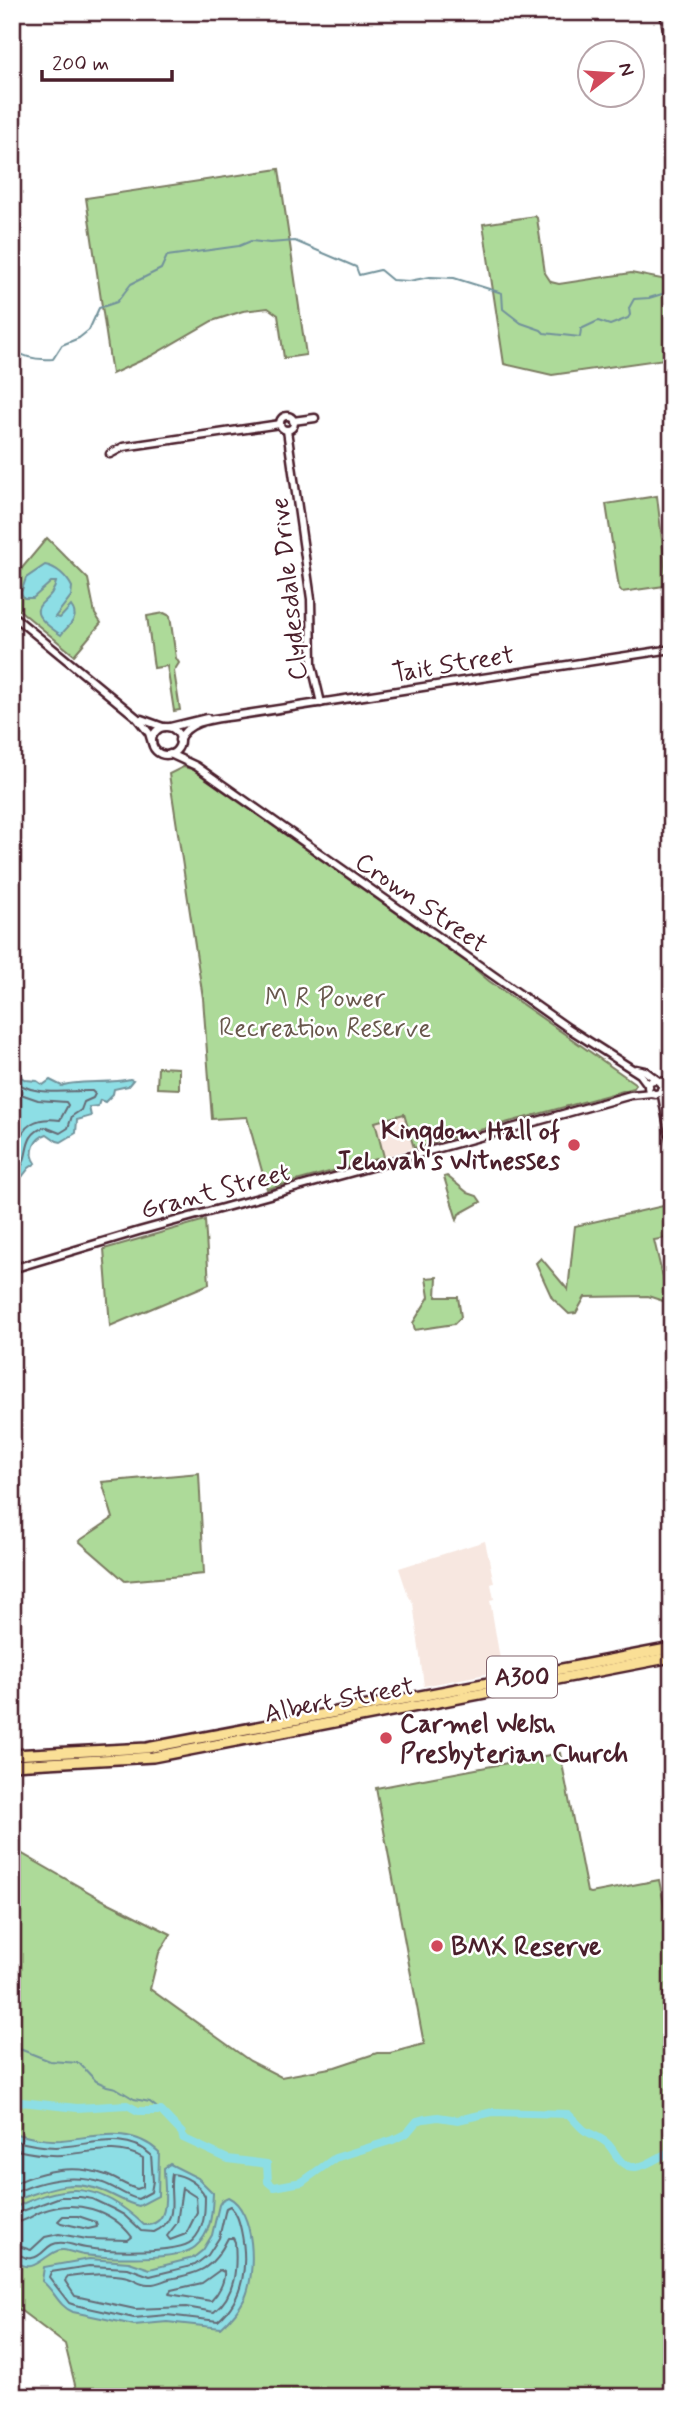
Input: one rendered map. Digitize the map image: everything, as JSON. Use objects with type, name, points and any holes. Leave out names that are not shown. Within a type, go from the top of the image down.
[{"type":"highway","name":"Albert Street","points":[[12,1755],[148,1748],[672,1648]]},
{"type":"highway","name":"Albert Street","points":[[12,1765],[153,1757],[672,1657]]},
{"type":"street","points":[[664,12],[672,60]]},
{"type":"street","points":[[285,416],[293,421],[292,428],[287,430],[280,424],[285,416]]},
{"type":"street","points":[[293,421],[315,418]]},
{"type":"street","points":[[110,454],[128,447],[280,424]]},
{"type":"street","name":"Clydesdale Drive","points":[[287,430],[312,599],[312,665],[321,703]]},
{"type":"street","points":[[12,615],[136,717],[151,725],[177,732],[179,742],[176,750],[170,754],[160,753],[136,717]]},
{"type":"street","name":"Tait Street","points":[[179,742],[184,732],[194,724],[240,715],[672,649]]},
{"type":"street","name":"Tait Street","points":[[166,727],[177,727],[197,719],[240,715]]},
{"type":"street","points":[[152,743],[155,732],[166,727]]},
{"type":"street","name":"Crown Street","points":[[179,742],[196,765]]},
{"type":"street","name":"Crown Street","points":[[170,754],[196,765],[605,1054],[643,1077],[664,1113]]},
{"type":"street","name":"Crown Street","points":[[627,1066],[645,1072],[660,1086]]},
{"type":"street","points":[[651,1090],[652,1081],[660,1086],[672,1149]]},
{"type":"street","points":[[651,1090],[672,1083]]},
{"type":"street","name":"Grant Street","points":[[12,1269],[139,1231],[651,1090]]},
{"type":"shaded area","points":[[404,1114],[414,1148],[384,1157],[375,1122]]},
{"type":"shaded area","points":[[485,1541],[494,1583],[491,1584],[494,1599],[490,1600],[502,1671],[424,1686],[413,1603],[399,1568]]},
{"type":"green space","points":[[279,169],[306,355],[284,358],[278,315],[268,308],[243,311],[212,321],[151,356],[112,374],[86,198]]},
{"type":"green space","points":[[535,216],[545,273],[551,282],[559,284],[631,273],[672,281],[672,358],[552,375],[504,364],[483,224]]},
{"type":"green space","points":[[657,496],[667,583],[664,586],[622,592],[619,588],[606,504]]},
{"type":"green space","points":[[47,538],[88,579],[95,614],[101,623],[74,655],[12,604],[12,580]]},
{"type":"green space","points":[[164,613],[170,616],[179,663],[174,671],[180,710],[174,711],[167,666],[154,668],[147,616]]},
{"type":"green space","name":"M R Power Recreation Reserve","points":[[183,767],[192,769],[470,965],[636,1084],[634,1088],[414,1148],[404,1114],[375,1122],[384,1157],[267,1189],[247,1117],[212,1119],[203,998],[169,774]]},
{"type":"green space","points":[[158,1067],[179,1068],[179,1089],[157,1088]]},
{"type":"green space","points":[[447,1176],[468,1193],[477,1196],[481,1202],[459,1214],[457,1220],[444,1177]]},
{"type":"green space","points":[[672,1204],[672,1237],[654,1240],[669,1303],[648,1296],[585,1297],[576,1313],[569,1314],[552,1298],[536,1263],[541,1258],[568,1290],[575,1226]]},
{"type":"green space","points":[[205,1220],[209,1284],[110,1326],[104,1249]]},
{"type":"green space","points":[[437,1277],[436,1297],[458,1297],[461,1317],[454,1324],[415,1330],[413,1323],[429,1297],[426,1278]]},
{"type":"green space","points":[[199,1473],[204,1574],[125,1581],[79,1541],[113,1518],[102,1482]]},
{"type":"green space","points":[[560,1753],[587,1892],[659,1880],[672,1944],[672,1990],[663,1994],[672,2015],[672,2397],[78,2397],[65,2344],[12,2304],[12,1848],[101,1899],[171,1934],[159,1953],[150,1989],[250,2061],[281,2077],[335,2067],[377,2053],[390,2053],[424,2044],[376,1788]]},
{"type":"water","points":[[45,565],[61,573],[72,587],[71,596],[55,617],[60,618],[71,606],[74,611],[72,622],[61,635],[47,625],[38,611],[56,582],[51,582],[33,598],[24,598],[21,593],[26,578]]},
{"type":"water","points":[[21,1071],[21,1077],[43,1085],[50,1080],[62,1086],[133,1080],[128,1086],[114,1089],[105,1102],[100,1100],[98,1106],[89,1107],[91,1116],[77,1120],[76,1133],[61,1142],[47,1134],[39,1139],[33,1150],[36,1163],[22,1177],[12,1181],[12,1072]]},
{"type":"water","points":[[12,2133],[48,2140],[100,2135],[137,2138],[159,2152],[158,2196],[139,2206],[90,2187],[67,2185],[12,2201]]},
{"type":"water","points":[[170,2164],[198,2178],[213,2193],[208,2229],[195,2247],[174,2255],[142,2257],[81,2255],[63,2250],[35,2265],[23,2265],[16,2261],[12,2244],[12,2209],[49,2194],[81,2190],[112,2200],[144,2225],[153,2224],[163,2213],[164,2168]]},
{"type":"water","points":[[228,2197],[244,2215],[249,2228],[252,2259],[245,2298],[221,2328],[167,2322],[134,2325],[73,2312],[64,2306],[42,2281],[44,2267],[89,2259],[129,2262],[150,2269],[193,2258],[203,2250],[212,2235],[219,2205]]},
{"type":"waterway","points":[[12,349],[32,358],[53,359],[62,345],[79,338],[89,330],[99,308],[117,302],[131,284],[161,269],[167,256],[239,246],[251,241],[295,241],[356,267],[359,275],[380,270],[392,280],[454,278],[502,293],[503,309],[521,323],[544,333],[580,337],[581,329],[598,321],[610,325],[628,318],[634,299],[649,298],[672,291]]},
{"type":"waterway","points":[[12,2046],[50,2061],[79,2063],[96,2081],[116,2088],[134,2099],[150,2102],[161,2111]]},
{"type":"waterway","points":[[12,2101],[77,2108],[127,2105],[138,2111],[161,2111],[182,2133],[183,2138],[228,2159],[267,2164],[268,2182],[274,2187],[302,2182],[335,2158],[407,2133],[417,2121],[438,2117],[458,2120],[493,2112],[568,2114],[584,2130],[608,2144],[622,2163],[631,2167],[645,2165],[672,2151]]},
{"type":"place","name":"Kingdom Hall of Jehovah's Witnesses","points":[[574,1145]]},
{"type":"place","name":"Carmel Welsh Presbyterian Church","points":[[386,1738]]},
{"type":"place","name":"BMX Reserve","points":[[437,1946]]}]
